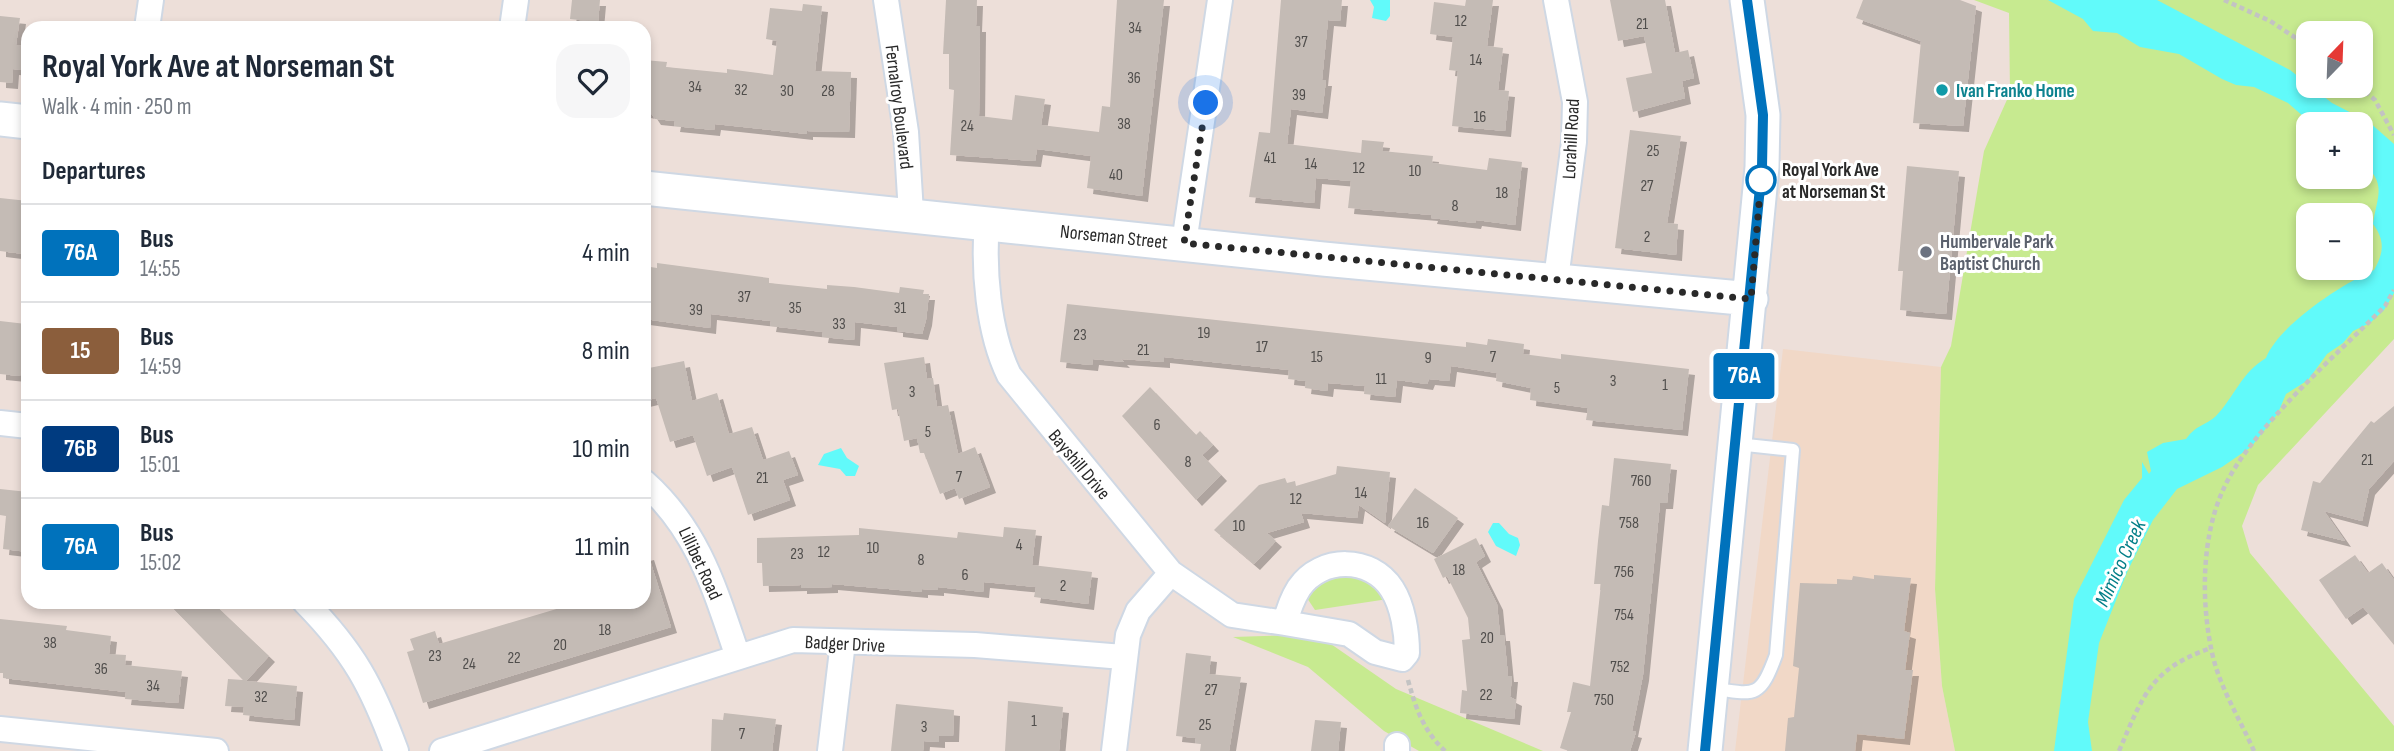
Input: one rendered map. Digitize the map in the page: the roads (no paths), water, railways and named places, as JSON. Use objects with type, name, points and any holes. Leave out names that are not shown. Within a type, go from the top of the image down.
[{"type":"street","points":[[149,21],[151,0]]},
{"type":"street","points":[[513,21],[516,0]]},
{"type":"street","name":"Fernalroy Boulevard","points":[[886,0],[906,132],[911,213]]},
{"type":"street","points":[[1184,243],[1220,0]]},
{"type":"street","name":"Lorahill Road","points":[[1556,0],[1575,102],[1574,142],[1556,279]]},
{"type":"street","points":[[1704,751],[1737,444],[1762,167],[1763,115],[1747,0]]},
{"type":"street","points":[[0,119],[21,121]]},
{"type":"street","name":"Norseman Street","points":[[651,189],[1751,299]]},
{"type":"street","name":"Bayshill Drive","points":[[987,222],[984,262],[999,352],[1009,375],[1171,573],[1232,615],[1349,634],[1375,652],[1402,659],[1407,653],[1398,602],[1380,575],[1362,566],[1343,563],[1326,567],[1311,575],[1291,603],[1285,623]]},
{"type":"street","points":[[0,423],[21,425]]},
{"type":"street","name":"Lillibet Road","points":[[651,489],[678,516],[691,537],[711,579],[738,657]]},
{"type":"street","points":[[1114,751],[1123,657],[1128,635],[1138,611],[1171,573]]},
{"type":"street","points":[[311,609],[344,645],[369,683],[396,751]]},
{"type":"street","name":"Badger Drive","points":[[450,750],[793,640],[975,645],[1123,657]]},
{"type":"street","points":[[830,751],[843,642]]},
{"type":"street","points":[[0,729],[216,751]]},
{"type":"lane","points":[[1710,688],[1747,693],[1758,690],[1766,683],[1776,655],[1793,450],[1737,444]]},
{"type":"water","points":[[1370,0],[1390,0],[1390,16],[1386,21],[1372,18],[1374,7]]},
{"type":"water","points":[[2048,0],[2157,0],[2290,70],[2296,75],[2296,98],[2326,98],[2350,112],[2298,112],[2288,103],[2254,87],[2236,85],[2222,79],[2179,54],[2140,47],[2117,33],[2093,31],[2083,19]]},
{"type":"water","name":"Mimico Creek","points":[[2373,126],[2394,144],[2394,293],[2384,310],[2370,323],[2353,331],[2343,343],[2327,354],[2308,380],[2286,394],[2278,413],[2251,447],[2222,467],[2177,489],[2153,520],[2128,570],[2099,643],[2088,722],[2092,751],[2054,751],[2074,599],[2124,500],[2142,478],[2142,462],[2149,474],[2151,471],[2147,452],[2163,443],[2186,439],[2194,430],[2216,416],[2244,378],[2266,358],[2273,345],[2297,319],[2355,280],[2373,280],[2373,271],[2382,247],[2380,236],[2373,224],[2379,190],[2375,176]]},
{"type":"water","points":[[841,448],[847,458],[859,466],[855,476],[846,476],[840,469],[818,465],[824,454]]},
{"type":"water","points":[[1493,523],[1499,523],[1509,534],[1518,538],[1520,545],[1516,556],[1496,546],[1488,532]]},
{"type":"place","name":"Ivan Franko Home","points":[[1942,90]]},
{"type":"place","name":"Royal York Ave at Norseman St","points":[[1761,180]]},
{"type":"place","name":"Humbervale Park Baptist Church","points":[[1926,252]]}]
